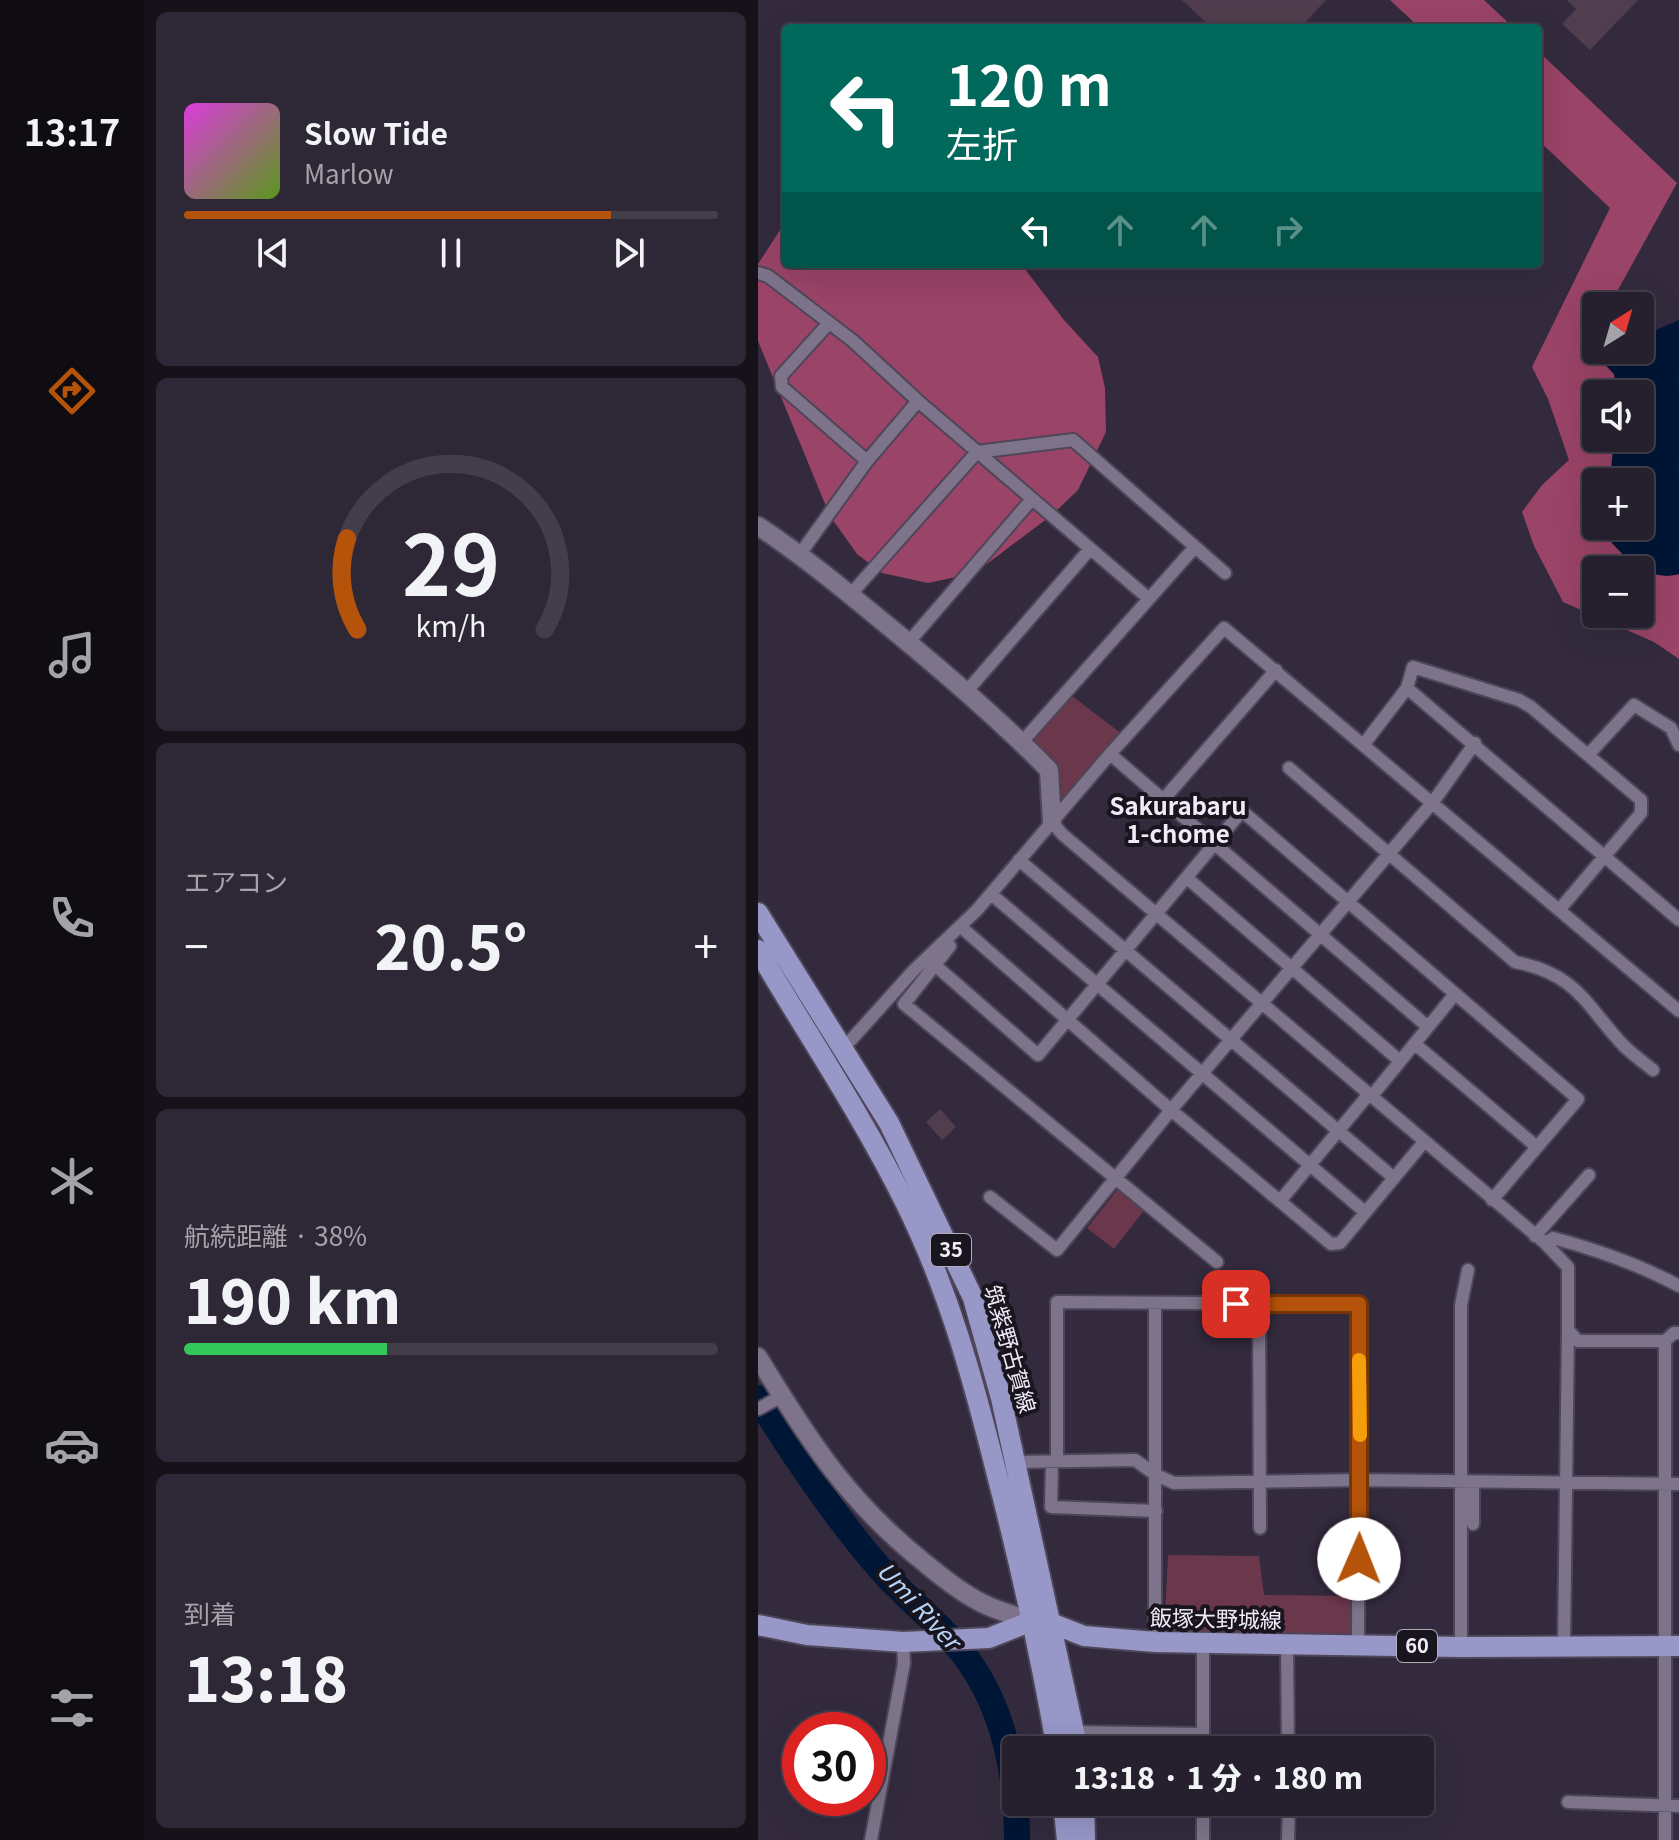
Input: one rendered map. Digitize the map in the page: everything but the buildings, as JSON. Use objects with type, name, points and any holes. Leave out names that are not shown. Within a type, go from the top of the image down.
[{"type":"main road","name":"筑紫野古賀線","points":[[758,913],[889,1123],[978,1296],[1015,1462],[1042,1622],[1055,1736]]},
{"type":"main road","name":"筑紫野古賀線","points":[[758,950],[873,1140],[935,1269],[960,1334],[1075,1736]]},
{"type":"main road","points":[[758,1625],[807,1635],[912,1642],[989,1638],[1042,1622]]},
{"type":"main road","name":"飯塚大野城線","points":[[1042,1622],[1084,1636],[1155,1642],[1461,1647],[1672,1646]]},
{"type":"main road","points":[[1064,1816],[1067,1840]]},
{"type":"main road","points":[[1084,1816],[1085,1840]]},
{"type":"street","points":[[758,273],[768,276],[853,341],[918,401],[1148,598]]},
{"type":"street","points":[[829,323],[781,376],[782,387],[867,461]]},
{"type":"street","points":[[800,554],[867,461],[918,401]]},
{"type":"street","points":[[850,595],[977,452],[1073,440],[1225,573]]},
{"type":"street","points":[[908,643],[1032,499]]},
{"type":"street","points":[[758,526],[800,554],[967,691],[1022,742],[1049,770],[1052,822],[1062,834],[1540,1239],[1568,1267],[1564,1646]]},
{"type":"street","points":[[1022,742],[1195,547]]},
{"type":"street","points":[[967,691],[1090,549]]},
{"type":"street","points":[[840,1047],[851,1040],[914,970],[961,927],[1224,628],[1679,1011]]},
{"type":"street","points":[[1364,744],[1407,688],[1413,667],[1519,700],[1531,707],[1641,800],[1641,813],[1560,909]]},
{"type":"street","points":[[1163,800],[1276,670]]},
{"type":"street","points":[[1407,688],[1475,743],[1604,858],[1677,913]]},
{"type":"street","points":[[1588,755],[1634,705],[1671,728],[1679,745]]},
{"type":"street","points":[[990,1197],[1057,1250],[1202,1073],[1433,802],[1475,743]]},
{"type":"street","points":[[1110,754],[1428,1027]]},
{"type":"street","points":[[1289,768],[1515,962],[1561,977],[1587,1000],[1623,1045],[1653,1070]]},
{"type":"street","points":[[936,966],[1038,1055],[1242,811],[1578,1099],[1492,1200]]},
{"type":"street","points":[[1019,860],[1394,1178]]},
{"type":"street","points":[[1187,878],[1400,1061]]},
{"type":"street","points":[[991,894],[1365,1212]]},
{"type":"street","points":[[961,927],[1331,1244],[1340,1243],[1424,1142]]},
{"type":"street","points":[[946,940],[950,946],[904,1004],[1217,1262]]},
{"type":"street","points":[[1280,1201],[1455,994]]},
{"type":"street","points":[[1415,1044],[1537,1147]]},
{"type":"street","points":[[1540,1239],[1589,1175]]},
{"type":"street","points":[[1540,1239],[1553,1238],[1596,1249],[1679,1286]]},
{"type":"street","points":[[1461,1647],[1467,1483],[1461,1305],[1468,1270]]},
{"type":"street","points":[[1156,1511],[1051,1507],[1057,1302],[1359,1304],[1358,1645]]},
{"type":"street","points":[[1155,1304],[1155,1642]]},
{"type":"street","points":[[1259,1304],[1260,1528]]},
{"type":"street","points":[[1568,1330],[1578,1341],[1665,1341],[1674,1333],[1679,1333]]},
{"type":"street","points":[[1665,1341],[1672,1484],[1672,1646],[1665,1840]]},
{"type":"street","points":[[758,1357],[778,1399],[812,1445],[855,1500],[896,1541],[952,1585],[984,1605],[1042,1622]]},
{"type":"street","points":[[758,1409],[778,1399]]},
{"type":"street","points":[[1015,1462],[1135,1460],[1174,1483],[1359,1480],[1672,1484]]},
{"type":"street","points":[[1467,1483],[1473,1524]]},
{"type":"street","points":[[871,1840],[904,1663],[912,1642]]},
{"type":"street","points":[[1167,1736],[1203,1734],[1203,1643]]},
{"type":"street","points":[[1287,1645],[1288,1736]]},
{"type":"street","points":[[1568,1802],[1679,1806]]},
{"type":"street","points":[[1203,1816],[1203,1840]]},
{"type":"street","points":[[1288,1840],[1289,1816]]},
{"type":"shaded area","points":[[1390,0],[1484,0],[1510,24],[1416,24]]},
{"type":"shaded area","points":[[1542,55],[1677,183],[1617,292],[1582,292],[1582,364],[1605,364],[1615,380],[1582,380],[1582,452],[1613,452],[1611,468],[1582,468],[1582,540],[1610,540],[1625,556],[1582,556],[1582,610],[1563,602],[1534,546],[1522,512],[1542,485],[1569,460],[1548,399],[1532,367],[1610,208],[1542,144]]},
{"type":"shaded area","points":[[782,227],[782,268],[1024,268],[1064,320],[1098,357],[1105,388],[1106,432],[1078,490],[1052,515],[975,573],[928,583],[882,573],[857,554],[830,516],[758,341],[758,264]]},
{"type":"shaded area","points":[[1654,573],[1679,574],[1679,659],[1654,642],[1622,628],[1654,628]]},
{"type":"shaded area","points":[[1072,696],[1122,734],[1061,804],[1056,800],[1034,737]]},
{"type":"shaded area","points":[[1118,1189],[1145,1209],[1114,1249],[1087,1228]]},
{"type":"shaded area","points":[[1168,1555],[1259,1556],[1264,1595],[1350,1596],[1350,1635],[1164,1635]]},
{"type":"water","points":[[1679,320],[1679,574],[1667,576],[1654,573],[1654,556],[1626,556],[1610,540],[1654,540],[1654,468],[1611,468],[1613,452],[1654,452],[1654,380],[1615,380],[1605,364],[1654,364],[1654,331]]},
{"type":"waterway","name":"Umi River","points":[[758,1398],[850,1531],[883,1572],[959,1649],[981,1680],[1000,1723],[1006,1746],[1015,1793],[1017,1840]]},
{"type":"slow traffic","points":[[1359,1360],[1360,1435]]},
{"type":"district","name":"Sakurabaru 1-chome","points":[[1178,821]]},
{"type":"route","points":[[1236,1304],[1359,1304],[1359,1559]]}]
